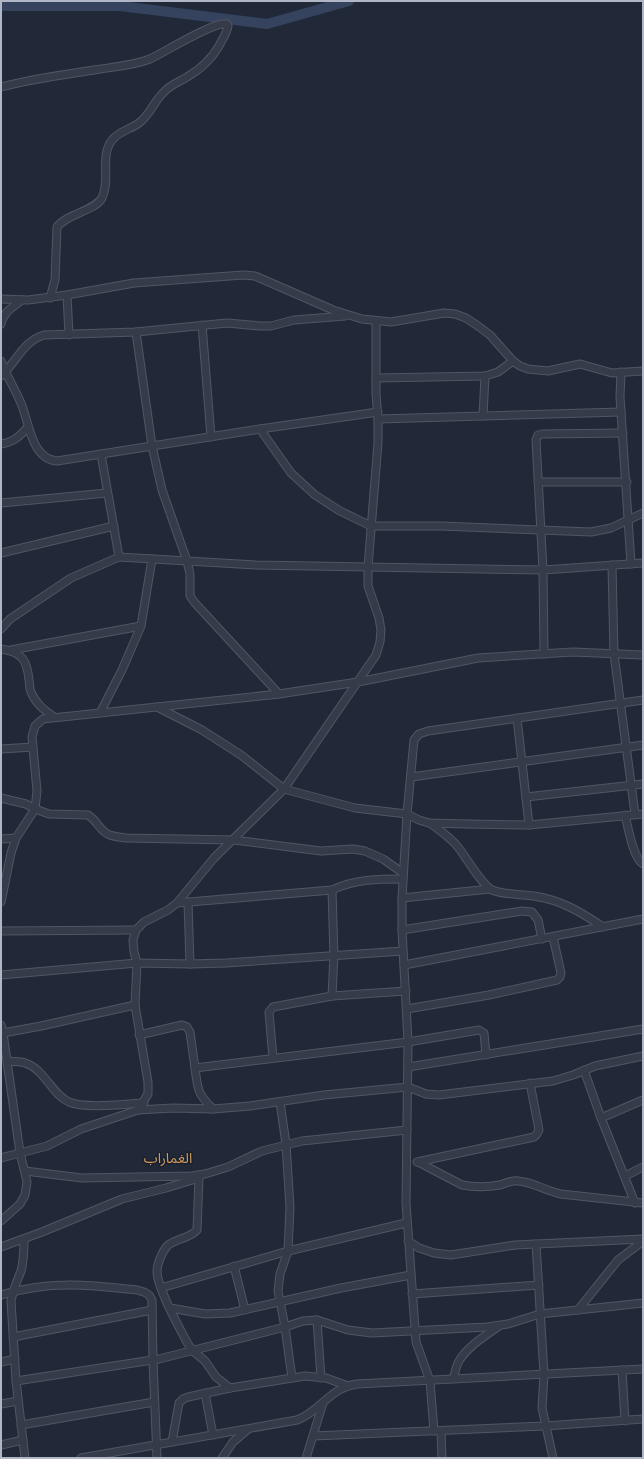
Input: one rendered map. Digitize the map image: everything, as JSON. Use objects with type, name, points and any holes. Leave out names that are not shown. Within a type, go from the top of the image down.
[{"type":"street","points":[[1,87],[48,77],[130,65],[162,54],[213,26],[224,23],[228,26],[212,57],[205,65],[186,78],[168,87],[144,119],[120,133],[109,144],[107,150],[106,182],[102,199],[96,204],[61,221],[57,227],[55,280],[50,298]]},
{"type":"street","points":[[1,299],[22,300],[50,298],[134,283],[243,275],[255,276],[333,310],[349,316],[376,322],[391,322],[444,313],[455,314],[466,318],[478,326],[490,336],[513,361],[520,366],[538,371],[552,371],[580,364],[604,371],[643,371]]},
{"type":"street","points":[[67,295],[69,335]]},
{"type":"street","points":[[1,324],[8,310],[22,300]]},
{"type":"street","points":[[3,374],[29,342],[44,335],[136,332],[227,323],[272,326],[302,319],[349,316]]},
{"type":"street","points":[[138,1110],[144,1103],[148,1094],[148,1082],[135,1005],[137,962],[133,940],[136,930],[144,922],[168,910],[178,903],[214,858],[234,840],[284,789],[376,655],[380,636],[379,618],[368,586],[368,567],[378,444],[376,322]]},
{"type":"street","points":[[202,325],[211,437]]},
{"type":"street","points":[[136,332],[152,446],[162,490],[187,561],[190,574],[190,596],[279,694]]},
{"type":"street","points":[[1,361],[3,374],[24,410],[28,427],[34,442],[40,452],[51,461],[211,437],[260,428],[378,416],[483,416],[621,412]]},
{"type":"street","points":[[376,378],[486,376],[498,372],[513,361]]},
{"type":"street","points":[[621,372],[621,412],[632,564]]},
{"type":"street","points":[[483,416],[486,376]]},
{"type":"street","points":[[1,444],[10,443],[18,439],[28,427]]},
{"type":"street","points":[[260,428],[290,473],[315,495],[340,511],[371,526],[441,526],[591,532],[611,528],[629,518],[643,513]]},
{"type":"street","points":[[544,654],[543,570],[536,440],[538,436],[542,434],[623,433]]},
{"type":"street","points":[[101,454],[119,557]]},
{"type":"street","points":[[538,482],[627,482]]},
{"type":"street","points":[[1,503],[107,494]]},
{"type":"street","points":[[1,553],[114,526]]},
{"type":"street","points":[[1,630],[10,619],[71,578],[119,557],[256,565],[543,570],[643,563]]},
{"type":"street","points":[[100,713],[122,670],[141,626],[152,559]]},
{"type":"street","points":[[612,565],[614,654],[635,814]]},
{"type":"street","points":[[1,649],[11,650],[141,626]]},
{"type":"street","points":[[11,650],[25,659],[28,667],[30,691],[38,705],[54,718]]},
{"type":"street","points":[[1,902],[11,853],[16,838],[35,809],[37,791],[32,737],[35,726],[43,719],[279,694],[358,682],[478,658],[573,652],[643,654]]},
{"type":"street","points":[[442,1458],[430,1381],[416,1342],[414,1331],[412,1275],[406,1223],[408,1042],[402,930],[402,898],[407,814],[414,740],[419,734],[428,731],[643,700]]},
{"type":"street","points":[[156,707],[202,730],[241,756],[284,789],[355,808],[407,814],[429,823],[457,846],[490,889]]},
{"type":"street","points":[[517,718],[529,825]]},
{"type":"street","points":[[411,777],[522,763],[643,745]]},
{"type":"street","points":[[1,749],[33,747]]},
{"type":"street","points":[[526,797],[643,784]]},
{"type":"street","points":[[1,798],[26,804],[49,814],[88,816],[92,818],[103,831],[110,835],[126,838],[234,840],[321,851],[354,849],[365,851],[383,859],[403,876]]},
{"type":"street","points":[[429,823],[529,825],[643,814]]},
{"type":"street","points":[[625,815],[629,834],[638,860],[643,864]]},
{"type":"street","points":[[1,839],[16,838]]},
{"type":"street","points":[[178,903],[332,890],[344,884],[361,880],[403,876]]},
{"type":"street","points":[[402,898],[490,889],[499,892],[535,896],[561,902],[582,912],[603,927]]},
{"type":"street","points":[[332,890],[334,956],[332,996]]},
{"type":"street","points":[[188,902],[190,964]]},
{"type":"street","points":[[402,930],[522,910],[532,912],[538,920],[542,939]]},
{"type":"street","points":[[404,965],[643,919]]},
{"type":"street","points":[[1,931],[136,930]]},
{"type":"street","points":[[407,1009],[489,995],[556,980],[560,977],[561,973],[553,937]]},
{"type":"street","points":[[1,975],[137,962],[190,964],[403,951]]},
{"type":"street","points":[[273,1058],[270,1009],[332,996],[406,991]]},
{"type":"street","points":[[1,1221],[20,1204],[26,1195],[27,1182],[20,1153],[2,1030],[41,1026],[135,1005]]},
{"type":"street","points":[[139,1035],[182,1025],[187,1027],[190,1032],[198,1091],[213,1109]]},
{"type":"street","points":[[408,1068],[643,1029]]},
{"type":"street","points":[[195,1068],[408,1042],[479,1030],[484,1033],[486,1055]]},
{"type":"street","points":[[1,1158],[47,1146],[81,1129],[138,1110],[173,1108],[213,1109],[408,1087],[426,1094],[439,1095],[553,1081],[595,1066],[643,1056]]},
{"type":"street","points":[[7,1061],[26,1063],[36,1069],[60,1095],[69,1102],[83,1106],[144,1103]]},
{"type":"street","points":[[584,1070],[601,1118],[625,1176],[639,1203]]},
{"type":"street","points":[[1,1076],[8,1073]]},
{"type":"street","points":[[407,1164],[534,1137],[539,1130],[530,1083]]},
{"type":"street","points":[[601,1118],[643,1100]]},
{"type":"street","points":[[280,1102],[286,1144],[290,1207],[288,1251],[278,1284],[278,1291],[292,1378]]},
{"type":"street","points":[[1,1247],[122,1199],[166,1188],[202,1176],[228,1167],[262,1151],[286,1144],[407,1130]]},
{"type":"street","points":[[418,1162],[462,1185],[499,1185],[517,1181],[527,1182],[549,1192],[639,1203]]},
{"type":"street","points":[[625,1176],[643,1167]]},
{"type":"street","points":[[25,1171],[82,1178],[202,1176]]},
{"type":"street","points":[[202,1176],[197,1230],[193,1235],[174,1241],[167,1247],[158,1265],[157,1272],[161,1288],[180,1330],[193,1351],[202,1358],[216,1377],[230,1388]]},
{"type":"street","points":[[161,1288],[288,1251],[406,1223]]},
{"type":"street","points":[[24,1239],[22,1264],[12,1292],[11,1301],[14,1360],[25,1458]]},
{"type":"street","points":[[408,1241],[419,1248],[434,1253],[452,1255],[515,1245],[643,1240]]},
{"type":"street","points":[[578,1310],[608,1270],[643,1240]]},
{"type":"street","points":[[536,1244],[544,1374],[542,1408],[553,1458]]},
{"type":"street","points":[[234,1266],[245,1310]]},
{"type":"street","points":[[170,1308],[205,1314],[230,1313],[355,1285],[412,1275]]},
{"type":"street","points":[[1,1295],[47,1286],[66,1285],[137,1290],[149,1295],[152,1300],[154,1402],[157,1458]]},
{"type":"street","points":[[412,1294],[539,1285]]},
{"type":"street","points":[[16,1381],[153,1360],[193,1351],[304,1321],[317,1320],[348,1330],[360,1332],[414,1331],[499,1326],[540,1314],[643,1303]]},
{"type":"street","points":[[13,1337],[152,1310]]},
{"type":"street","points":[[317,1320],[321,1378]]},
{"type":"street","points":[[454,1379],[456,1366],[464,1354],[474,1344],[499,1326]]},
{"type":"street","points":[[1,1362],[14,1360]]},
{"type":"street","points":[[81,1458],[94,1457],[157,1444],[297,1420],[308,1415],[335,1392],[348,1386],[381,1382],[430,1381],[643,1369]]},
{"type":"street","points":[[622,1370],[625,1421]]},
{"type":"street","points":[[172,1442],[179,1403],[188,1397],[230,1388],[305,1376],[321,1378],[348,1386]]},
{"type":"street","points":[[205,1393],[213,1435]]},
{"type":"street","points":[[1,1404],[18,1401]]},
{"type":"street","points":[[21,1425],[154,1402]]},
{"type":"street","points":[[306,1458],[323,1403]]},
{"type":"street","points":[[313,1436],[545,1426],[643,1419]]},
{"type":"street","points":[[222,1458],[233,1442],[248,1428]]},
{"type":"street","points":[[1,1445],[23,1440]]},
{"type":"waterway","points":[[1,6],[120,6],[267,24],[349,1]]},
{"type":"district","name":"الغماراب","points":[[168,1158]]}]
